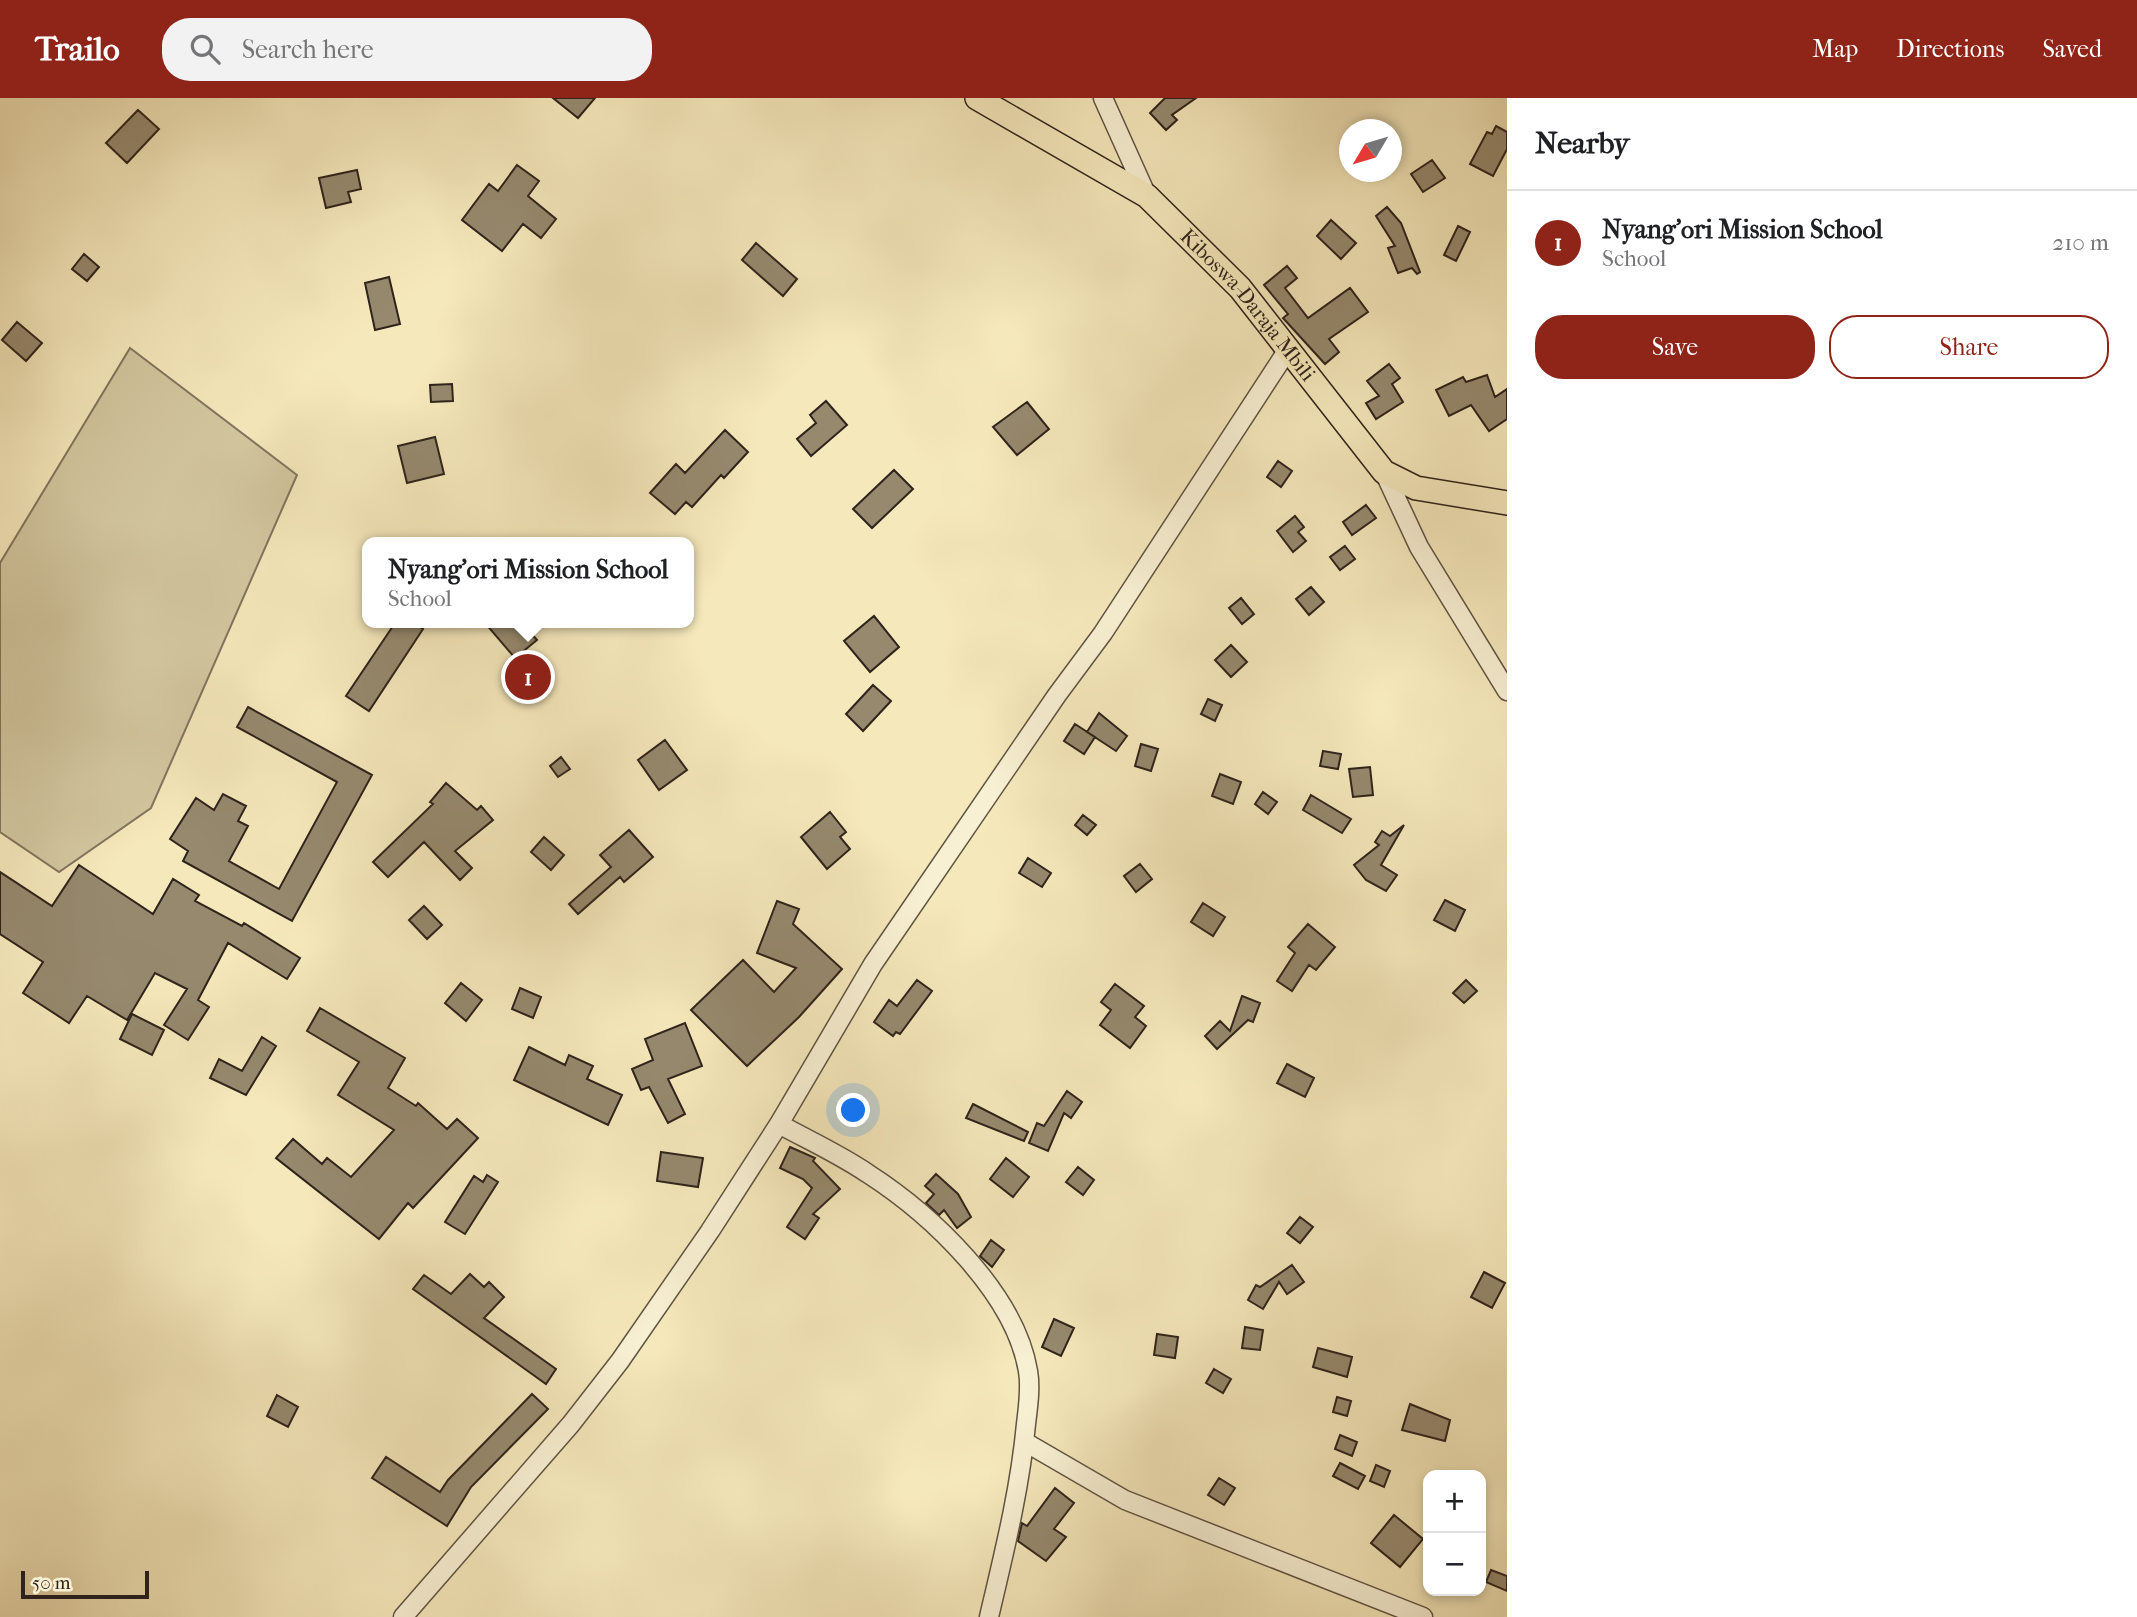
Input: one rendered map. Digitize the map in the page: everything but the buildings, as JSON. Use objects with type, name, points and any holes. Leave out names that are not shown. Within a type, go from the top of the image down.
[{"type":"main road","name":"Kiboswa-Daraja Mbili","points":[[977,98],[1147,196],[1240,288],[1384,472],[1416,488],[1507,503]]},
{"type":"street","points":[[1103,98],[1147,196]]},
{"type":"street","points":[[403,1617],[571,1424],[620,1361],[710,1231],[779,1124],[873,964],[1103,633],[1287,351]]},
{"type":"street","points":[[1384,472],[1419,547],[1507,691]]},
{"type":"street","points":[[779,1124],[867,1173],[918,1212],[977,1270],[1011,1322],[1028,1371],[1025,1442],[989,1617]]},
{"type":"street","points":[[1025,1442],[1144,1508],[1423,1617]]},
{"type":"shaded area","points":[[130,348],[297,475],[151,808],[59,872],[0,832],[0,563]]},
{"type":"place","name":"Nyang'ori Mission School","points":[[528,677]]}]
